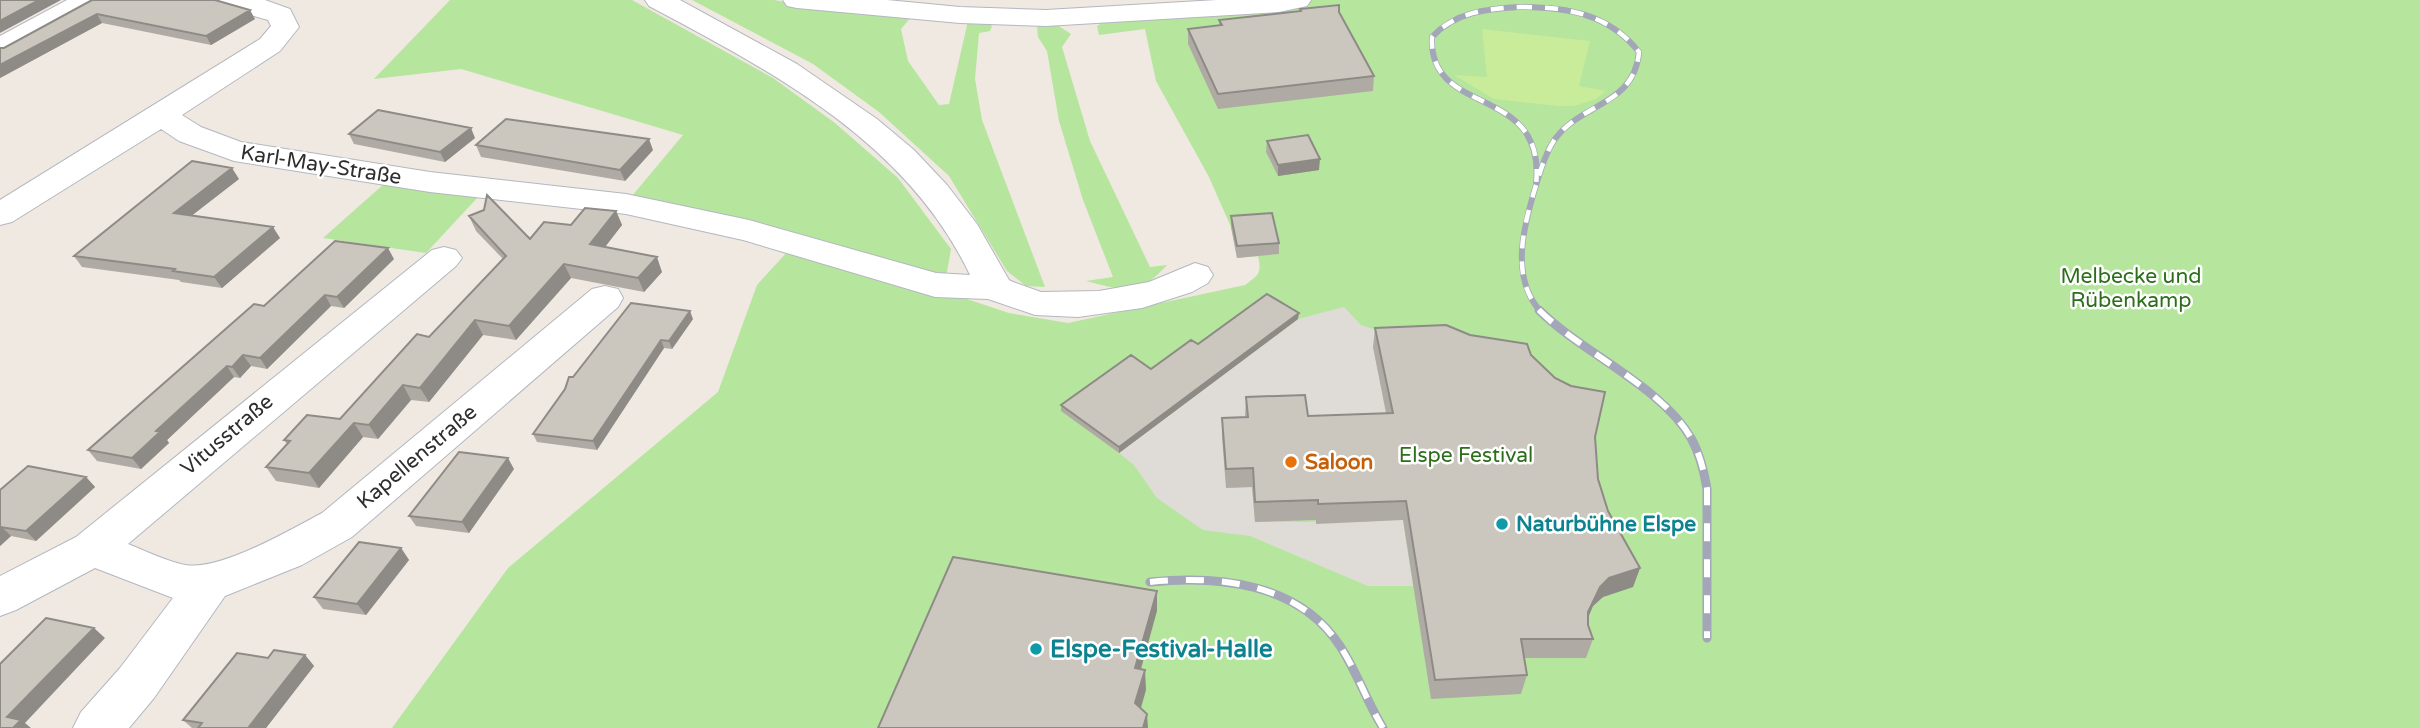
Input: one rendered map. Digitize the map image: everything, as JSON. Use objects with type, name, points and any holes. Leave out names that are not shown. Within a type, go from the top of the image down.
[{"type":"street","points":[[0,48],[87,0]]},
{"type":"street","points":[[0,215],[270,45],[282,33],[284,21],[280,15],[230,0]]},
{"type":"street","points":[[659,0],[789,69],[877,135],[928,184],[966,233],[995,288]]},
{"type":"street","points":[[797,0],[960,15],[1046,18],[1269,5],[1297,0]]},
{"type":"street","name":"Karl-May-Straße","points":[[161,115],[190,134],[234,152],[430,182],[626,204],[706,221],[935,285],[995,288],[1039,304],[1074,304],[1152,295],[1179,286],[1195,275]]},
{"type":"street","name":"Vitusstraße","points":[[0,597],[92,549],[444,258]]},
{"type":"street","name":"Kapellenstraße","points":[[92,549],[184,583],[209,583],[286,553],[337,525],[605,298]]},
{"type":"street","points":[[98,728],[136,683],[209,583]]},
{"type":"green space","points":[[450,0],[632,0],[773,78],[835,123],[898,178],[951,249],[947,272],[937,281],[632,196],[683,135],[461,69],[374,79]]},
{"type":"green space","points":[[692,0],[774,0],[807,6],[912,16],[901,29],[908,61],[939,105],[949,104],[968,21],[986,22],[992,26],[990,31],[979,33],[975,79],[982,120],[1045,287],[1026,286],[1007,271],[949,176],[879,112],[813,64]]},
{"type":"green space","points":[[1307,0],[2420,0],[2420,728],[392,728],[508,568],[718,392],[757,285],[788,251],[933,288],[1009,313],[1068,323],[1245,285],[1254,279],[1260,266],[1258,256],[1237,258],[1231,227],[1209,177],[1156,81],[1145,29],[1099,35],[1097,26],[1105,21]]},
{"type":"green space","points":[[1057,25],[1071,34],[1062,47],[1090,141],[1150,267],[1167,265],[1148,282],[1139,286],[1121,289],[1086,281],[1113,277],[1083,200],[1059,121],[1047,51],[1038,37],[1037,26]]},
{"type":"green space","points":[[1482,29],[1590,41],[1579,86],[1606,91],[1596,99],[1574,106],[1494,99],[1454,75],[1487,77]]},
{"type":"green space","points":[[384,184],[478,197],[426,253],[323,238]]},
{"type":"shaded area","points":[[1344,307],[1361,325],[1388,334],[1373,347],[1388,420],[1226,488],[1252,487],[1255,522],[1368,522],[1388,506],[1401,506],[1413,586],[1368,586],[1250,536],[1203,530],[1157,498],[1134,465],[1119,453],[1298,319]]},
{"type":"building","points":[[0,0],[39,0],[0,21]]},
{"type":"building","points":[[92,0],[215,0],[250,10],[206,36],[97,14],[0,65],[0,48]]},
{"type":"building","points":[[1339,5],[1339,12],[1374,76],[1218,94],[1188,29],[1222,25],[1219,20]]},
{"type":"building","points":[[378,110],[471,128],[440,152],[349,134]]},
{"type":"building","points":[[506,119],[649,139],[620,170],[476,145]]},
{"type":"building","points":[[1308,135],[1320,159],[1278,165],[1267,141]]},
{"type":"building","points":[[192,161],[232,168],[174,213],[273,227],[214,277],[173,271],[175,269],[74,256]]},
{"type":"building","points":[[487,195],[530,239],[544,222],[571,225],[585,208],[616,211],[590,244],[657,257],[638,278],[564,264],[509,326],[475,320],[420,388],[403,385],[369,425],[354,423],[309,473],[266,467],[290,441],[284,440],[307,415],[340,419],[417,334],[429,337],[506,256],[469,216],[484,210]]},
{"type":"building","points":[[1272,213],[1279,243],[1237,246],[1231,216]]},
{"type":"building","points":[[335,241],[388,248],[337,297],[325,295],[260,358],[243,355],[232,367],[227,366],[156,431],[160,432],[132,458],[88,450],[254,304],[264,306]]},
{"type":"building","points":[[1267,294],[1299,313],[1119,447],[1061,405],[1131,355],[1151,369],[1191,340],[1198,344]]},
{"type":"building","points":[[631,303],[690,311],[669,341],[661,340],[593,441],[533,434],[565,389],[569,377],[573,377]]},
{"type":"building","name":"Naturbühne Elspe","points":[[1446,325],[1470,335],[1527,344],[1531,355],[1555,378],[1571,386],[1605,392],[1595,437],[1598,479],[1608,511],[1640,568],[1609,578],[1600,587],[1588,612],[1588,625],[1593,639],[1521,639],[1527,675],[1435,680],[1406,501],[1318,504],[1318,500],[1255,502],[1253,468],[1226,469],[1222,418],[1248,417],[1246,397],[1305,395],[1308,416],[1393,413],[1375,328]]},
{"type":"building","points":[[459,452],[508,458],[462,522],[409,516]]},
{"type":"building","points":[[28,466],[86,477],[26,531],[0,527],[0,490]]},
{"type":"building","points":[[359,542],[401,548],[357,604],[314,597]]},
{"type":"building","name":"Elspe-Festival-Halle","points":[[953,557],[1157,591],[1135,668],[1145,670],[1135,703],[1147,714],[1143,728],[878,728]]},
{"type":"building","points":[[46,618],[94,628],[7,717],[21,720],[13,728],[0,728],[0,664]]},
{"type":"building","points":[[274,650],[305,655],[248,728],[198,728],[202,723],[183,720],[237,653],[268,658]]},
{"type":"railway","points":[[1519,7],[1569,11],[1585,15],[1614,29],[1639,52],[1635,70],[1628,83],[1617,94],[1579,117],[1555,139],[1546,155],[1536,185],[1535,152],[1524,130],[1507,115],[1448,80],[1436,63],[1432,37],[1461,17],[1483,11],[1519,7]]},
{"type":"railway","points":[[1536,185],[1524,234],[1522,267],[1531,298],[1541,311]]},
{"type":"railway","points":[[1541,311],[1661,402],[1678,419],[1691,438],[1707,489],[1707,638]]},
{"type":"railway","points":[[1150,582],[1203,580],[1230,583],[1280,596],[1303,608],[1323,625],[1340,646],[1383,728]]},
{"type":"place","name":"Saloon","points":[[1291,462]]},
{"type":"place","name":"Naturbühne Elspe","points":[[1502,524]]},
{"type":"place","name":"Elspe-Festival-Halle","points":[[1036,649]]},
{"type":"park label","name":"Melbecke und Rübenkamp","points":[[2131,288]]},
{"type":"park label","name":"Elspe Festival","points":[[1466,455]]}]
